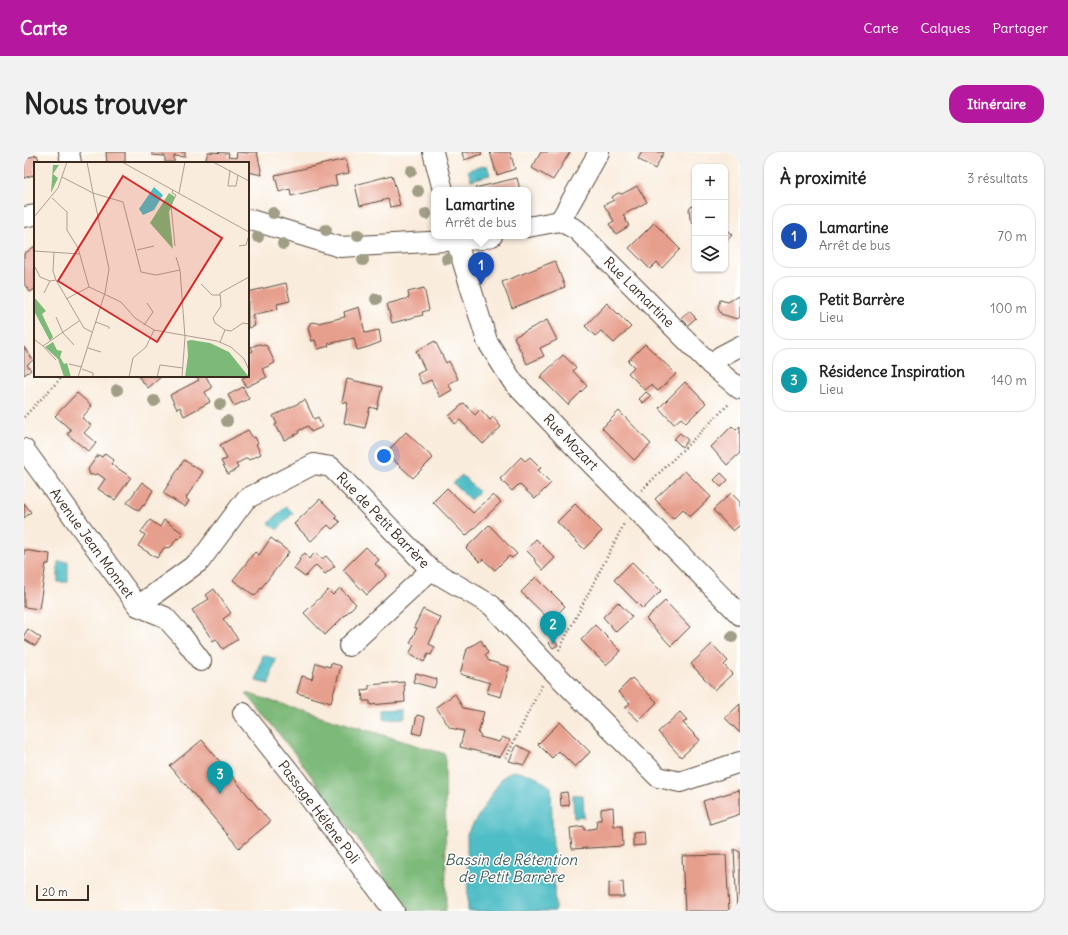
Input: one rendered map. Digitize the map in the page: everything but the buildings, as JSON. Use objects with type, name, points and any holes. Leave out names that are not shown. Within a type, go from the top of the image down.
[{"type":"street","points":[[69,152],[71,162]]},
{"type":"street","points":[[433,152],[442,187]]},
{"type":"street","points":[[531,226],[560,221],[599,152]]},
{"type":"street","points":[[24,218],[34,215]]},
{"type":"street","points":[[249,219],[340,247],[442,239]]},
{"type":"street","name":"Rue Lamartine","points":[[560,221],[577,230],[711,365],[737,394]]},
{"type":"street","name":"Rue Mozart","points":[[455,239],[487,341],[513,382],[740,615]]},
{"type":"street","points":[[711,365],[721,356],[740,346]]},
{"type":"street","name":"Avenue Jean Monnet","points":[[24,449],[138,606],[165,617],[201,661]]},
{"type":"street","name":"Rue de Petit Barrère","points":[[138,606],[200,561],[246,499],[314,464],[332,467],[431,570],[490,605],[658,777],[680,782],[740,762]]},
{"type":"street","points":[[349,646],[431,570]]},
{"type":"street","name":"Passage Hélène Poli","points":[[243,713],[296,780],[394,911]]},
{"type":"path","points":[[24,417],[62,377]]},
{"type":"path","points":[[506,758],[550,668],[622,528],[630,502],[737,394]]},
{"type":"green space","points":[[246,693],[445,754],[446,911],[391,911],[383,874],[295,754]]},
{"type":"water","points":[[487,165],[490,175],[471,180],[468,170]]},
{"type":"water","points":[[462,475],[479,492],[470,500],[453,483]]},
{"type":"water","points":[[286,506],[293,513],[277,530],[269,523]]},
{"type":"water","points":[[58,562],[68,562],[68,582],[58,582]]},
{"type":"water","points":[[263,655],[276,659],[269,684],[256,681]]},
{"type":"water","points":[[405,708],[405,718],[384,719],[384,709]]},
{"type":"water","name":"Bassin de Rétention de Petit Barrère","points":[[512,771],[533,775],[551,787],[555,911],[468,911],[467,834],[502,778]]},
{"type":"water","points":[[573,795],[583,795],[584,817],[574,818]]},
{"type":"place","name":"Lamartine","points":[[481,285]]},
{"type":"place","name":"Petit Barrère","points":[[553,644]]},
{"type":"place","name":"Résidence Inspiration","points":[[220,794]]}]
